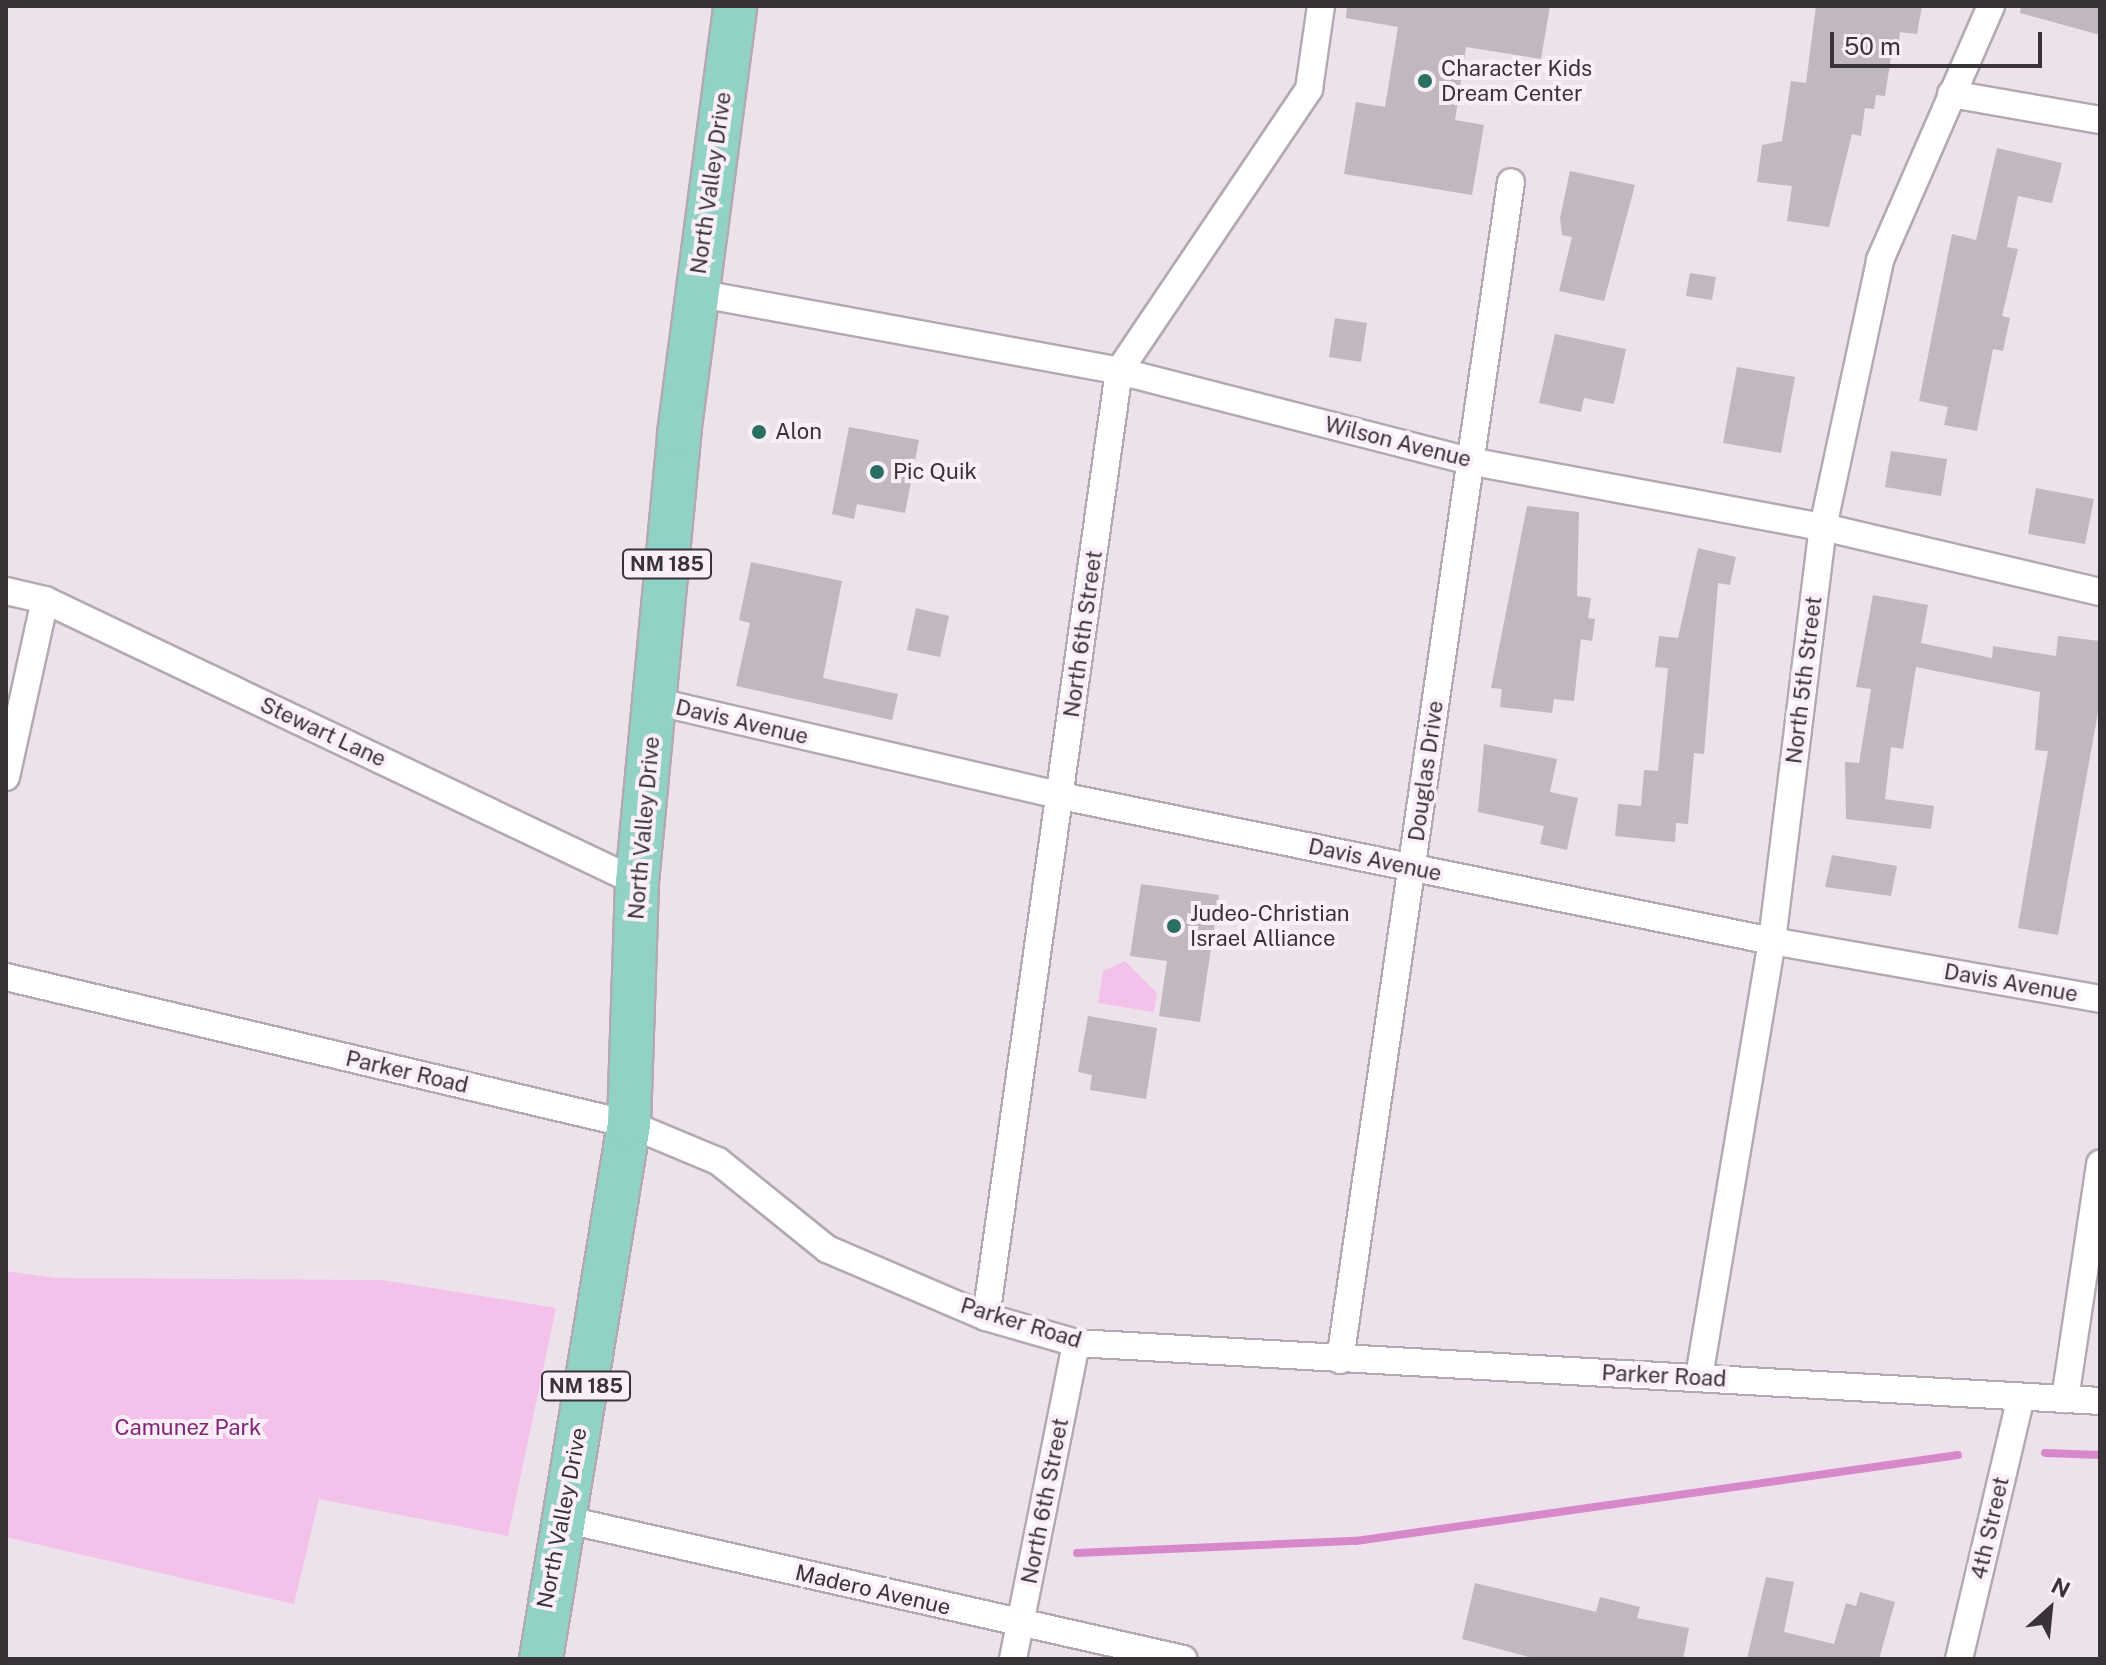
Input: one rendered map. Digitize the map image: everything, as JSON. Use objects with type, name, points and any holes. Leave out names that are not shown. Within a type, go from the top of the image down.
[{"type":"main road","name":"North Valley Drive","points":[[534,1655],[563,1519],[629,1124],[637,882],[654,701],[696,293],[735,6]]},
{"type":"street","name":"North 6th Street","points":[[986,1317],[1119,371],[1309,89],[1321,6]]},
{"type":"street","name":"North 5th Street","points":[[1699,1377],[1772,941],[1823,527],[1880,260],[1991,6]]},
{"type":"street","points":[[1951,94],[2100,120]]},
{"type":"street","name":"Douglas Drive","points":[[1340,1360],[1511,182]]},
{"type":"street","name":"Wilson Avenue","points":[[696,293],[1119,371],[1469,461],[1823,527],[2100,592]]},
{"type":"street","name":"Stewart Lane","points":[[6,591],[45,600],[637,882]]},
{"type":"street","points":[[6,777],[45,600]]},
{"type":"street","name":"Davis Avenue","points":[[654,701],[1061,796],[1772,941],[2100,999]]},
{"type":"street","name":"Parker Road","points":[[6,977],[629,1124],[718,1161],[827,1249],[986,1317],[1076,1343],[2100,1401]]},
{"type":"street","points":[[2065,1399],[2100,1164]]},
{"type":"street","name":"North 6th Street","points":[[1013,1659],[1076,1343]]},
{"type":"street","name":"4th Street","points":[[1959,1659],[2021,1397]]},
{"type":"street","name":"Madero Avenue","points":[[563,1519],[1183,1659]]},
{"type":"green space","points":[[1125,961],[1157,993],[1154,1012],[1098,1003],[1103,971]]},
{"type":"green space","name":"Camunez Park","points":[[6,1271],[55,1278],[382,1280],[556,1308],[508,1536],[319,1499],[294,1604],[6,1537]]},
{"type":"building","name":"Character Kids Dream Center","points":[[1347,6],[1550,6],[1541,59],[1466,47],[1455,120],[1484,125],[1472,195],[1344,174],[1356,102],[1385,107],[1398,27],[1346,18]]},
{"type":"building","points":[[1816,6],[1922,6],[1917,34],[1900,32],[1898,51],[1892,50],[1885,96],[1876,95],[1874,109],[1865,108],[1861,136],[1852,134],[1829,227],[1787,221],[1792,186],[1757,182],[1762,145],[1782,141],[1791,81],[1806,83]]},
{"type":"building","points":[[2021,6],[2100,6],[2100,35],[2020,13]]},
{"type":"building","points":[[1997,148],[2062,163],[2052,203],[2018,196],[2007,247],[2018,249],[2002,316],[2010,318],[2003,351],[1993,349],[1977,431],[1944,425],[1948,407],[1919,401],[1952,234],[1976,240]]},
{"type":"building","points":[[1570,171],[1635,185],[1604,301],[1559,291],[1572,237],[1562,235],[1560,218]]},
{"type":"building","points":[[1690,273],[1716,277],[1712,300],[1686,296]]},
{"type":"building","points":[[1335,318],[1367,323],[1361,362],[1329,357]]},
{"type":"building","points":[[1555,334],[1626,349],[1614,404],[1584,398],[1581,412],[1539,403]]},
{"type":"building","points":[[1737,367],[1795,377],[1781,453],[1723,443]]},
{"type":"building","name":"Pic Quik","points":[[849,427],[919,440],[905,513],[857,504],[854,519],[832,514]]},
{"type":"building","points":[[1891,451],[1947,459],[1941,496],[1885,487]]},
{"type":"building","points":[[2036,488],[2094,499],[2085,544],[2028,534]]},
{"type":"building","points":[[1527,506],[1579,512],[1577,596],[1591,598],[1588,618],[1595,619],[1592,641],[1581,639],[1574,701],[1554,699],[1552,713],[1500,707],[1502,689],[1491,688]]},
{"type":"building","points":[[1698,548],[1736,557],[1730,585],[1718,583],[1704,754],[1694,753],[1688,824],[1676,823],[1675,842],[1615,836],[1618,804],[1641,806],[1644,770],[1658,771],[1668,668],[1655,667],[1659,636],[1678,638]]},
{"type":"building","points":[[751,562],[842,581],[823,678],[898,694],[892,720],[736,686],[750,623],[739,620]]},
{"type":"building","points":[[1873,595],[1928,605],[1921,643],[1992,658],[1993,646],[2056,656],[2058,636],[2100,641],[2100,701],[2058,935],[2018,928],[2048,751],[2035,750],[2040,692],[1916,667],[1903,749],[1891,747],[1885,799],[1934,806],[1931,829],[1846,819],[1845,762],[1859,763],[1871,689],[1856,687]]},
{"type":"building","points":[[916,608],[949,616],[940,657],[907,650]]},
{"type":"building","points":[[1484,744],[1557,759],[1550,792],[1578,798],[1567,850],[1540,844],[1544,826],[1478,812]]},
{"type":"building","points":[[1832,855],[1897,866],[1891,896],[1825,887]]},
{"type":"building","name":"Judeo-Christian Israel Alliance","points":[[1141,884],[1219,895],[1200,1022],[1159,1016],[1167,961],[1130,956]]},
{"type":"building","points":[[1088,1016],[1157,1028],[1146,1099],[1090,1090],[1092,1075],[1078,1072]]},
{"type":"building","points":[[1766,1577],[1794,1582],[1784,1632],[1834,1644],[1846,1603],[1856,1606],[1860,1592],[1895,1602],[1879,1659],[1747,1659]]},
{"type":"building","points":[[1475,1583],[1596,1612],[1600,1597],[1640,1607],[1637,1618],[1689,1628],[1683,1659],[1536,1659],[1462,1639]]},
{"type":"waterway","points":[[2045,1453],[2100,1455]]},
{"type":"waterway","points":[[1077,1553],[1356,1541],[1958,1455]]},
{"type":"place","name":"Character Kids Dream Center","points":[[1425,81]]},
{"type":"place","name":"Alon","points":[[759,432]]},
{"type":"place","name":"Pic Quik","points":[[877,472]]},
{"type":"place","name":"Judeo-Christian Israel Alliance","points":[[1174,926]]}]
